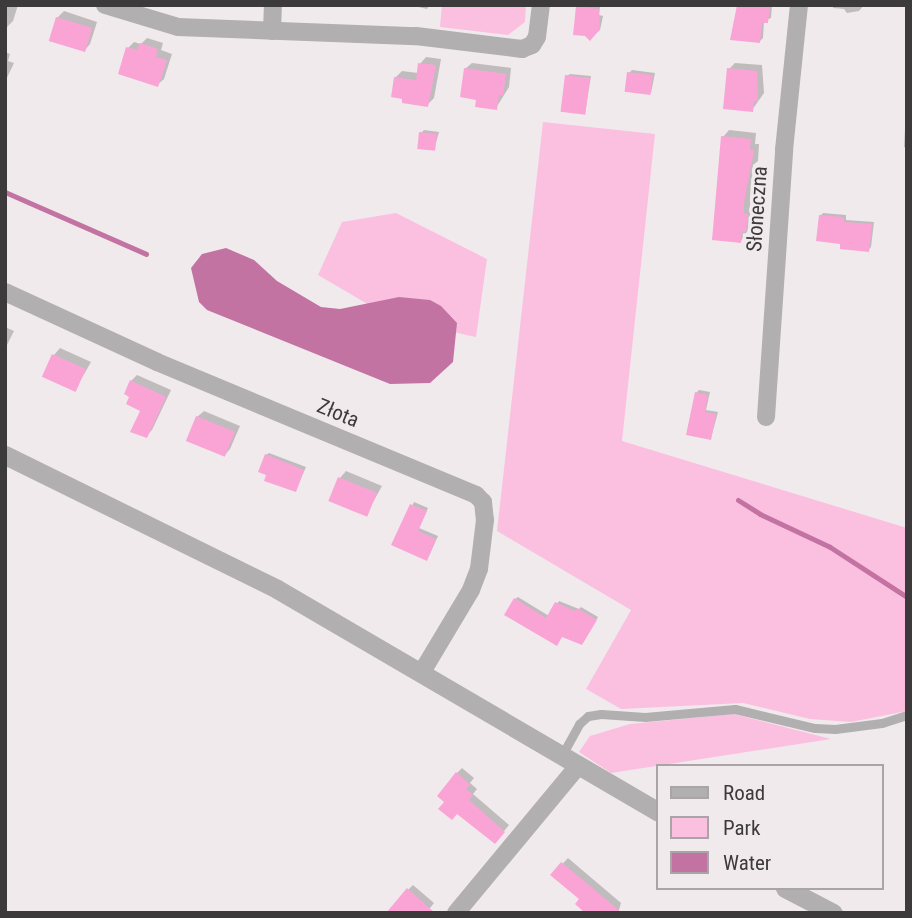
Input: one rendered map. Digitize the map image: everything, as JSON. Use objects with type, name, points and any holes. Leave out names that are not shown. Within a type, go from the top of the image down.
[{"type":"street","points":[[105,5],[178,27],[416,36],[522,49],[532,45],[537,37],[541,5]]},
{"type":"street","points":[[272,31],[273,5]]},
{"type":"street","name":"Słoneczna","points":[[766,417],[783,163],[799,5]]},
{"type":"street","name":"Złota","points":[[5,292],[157,362],[476,495],[483,502],[485,520],[479,569],[471,590],[422,672]]},
{"type":"street","points":[[5,455],[277,589],[656,811]]},
{"type":"street","points":[[456,913],[570,760]]},
{"type":"street","points":[[789,890],[834,913]]},
{"type":"lane","points":[[570,760],[579,724],[588,716],[601,714],[645,717],[735,709],[815,728],[835,729],[882,723],[907,715]]},
{"type":"green space","points":[[442,5],[526,5],[525,22],[508,35],[440,27]]},
{"type":"green space","points":[[543,122],[655,134],[622,441],[907,528],[907,711],[851,722],[810,719],[743,703],[621,709],[586,689],[631,610],[497,531]]},
{"type":"green space","points":[[396,213],[487,259],[476,337],[393,319],[318,275],[342,222]]},
{"type":"green space","points":[[734,714],[831,739],[611,773],[579,752],[590,736],[630,724]]},
{"type":"water","points":[[226,248],[254,260],[277,281],[321,307],[340,309],[399,297],[430,300],[441,306],[457,323],[453,362],[430,383],[390,384],[207,310],[199,302],[191,268],[202,254]]},
{"type":"building","points":[[737,5],[770,5],[768,23],[762,23],[760,43],[730,40]]},
{"type":"building","points":[[576,6],[599,9],[600,29],[590,41],[585,36],[573,35]]},
{"type":"building","points":[[56,17],[92,28],[85,52],[49,41]]},
{"type":"building","points":[[140,43],[158,49],[156,57],[167,60],[158,87],[118,74],[126,47],[137,50]]},
{"type":"building","points":[[418,63],[436,65],[428,107],[402,103],[402,99],[391,97],[394,77],[416,80]]},
{"type":"building","points":[[464,68],[506,74],[503,96],[499,95],[497,110],[475,107],[476,100],[460,97]]},
{"type":"building","points":[[727,68],[757,71],[758,101],[754,101],[753,112],[723,109]]},
{"type":"building","points":[[627,72],[653,75],[650,95],[625,92]]},
{"type":"building","points":[[565,75],[590,78],[585,115],[560,112]]},
{"type":"building","points":[[419,132],[437,134],[435,151],[417,149]]},
{"type":"building","points":[[721,136],[751,139],[750,150],[754,150],[744,202],[744,213],[748,214],[746,232],[742,232],[741,243],[712,240]]},
{"type":"building","points":[[819,215],[844,217],[844,222],[872,224],[869,252],[840,249],[840,244],[816,241]]},
{"type":"building","points":[[52,354],[86,369],[76,392],[42,377]]},
{"type":"building","points":[[130,380],[166,397],[147,438],[130,432],[140,411],[126,404],[129,397],[124,394]]},
{"type":"building","points":[[695,392],[708,395],[705,412],[716,414],[711,440],[686,435]]},
{"type":"building","points":[[196,416],[235,432],[225,457],[186,441]]},
{"type":"building","points":[[265,454],[304,470],[296,492],[264,481],[266,475],[258,472]]},
{"type":"building","points":[[338,477],[377,493],[367,517],[328,501]]},
{"type":"building","points":[[410,504],[427,511],[418,531],[436,539],[427,561],[391,545]]},
{"type":"building","points":[[514,598],[546,618],[555,602],[575,611],[577,608],[597,620],[582,645],[562,637],[557,646],[504,615]]},
{"type":"building","points":[[456,772],[470,785],[466,789],[473,795],[469,800],[505,832],[495,844],[457,814],[452,820],[438,809],[444,802],[437,796]]},
{"type":"building","points":[[561,862],[622,913],[585,913],[575,904],[579,899],[550,875]]},
{"type":"building","points":[[407,888],[435,913],[386,913]]},
{"type":"waterway","points":[[5,192],[146,254]]},
{"type":"waterway","points":[[738,500],[760,514],[830,547],[907,597]]}]
